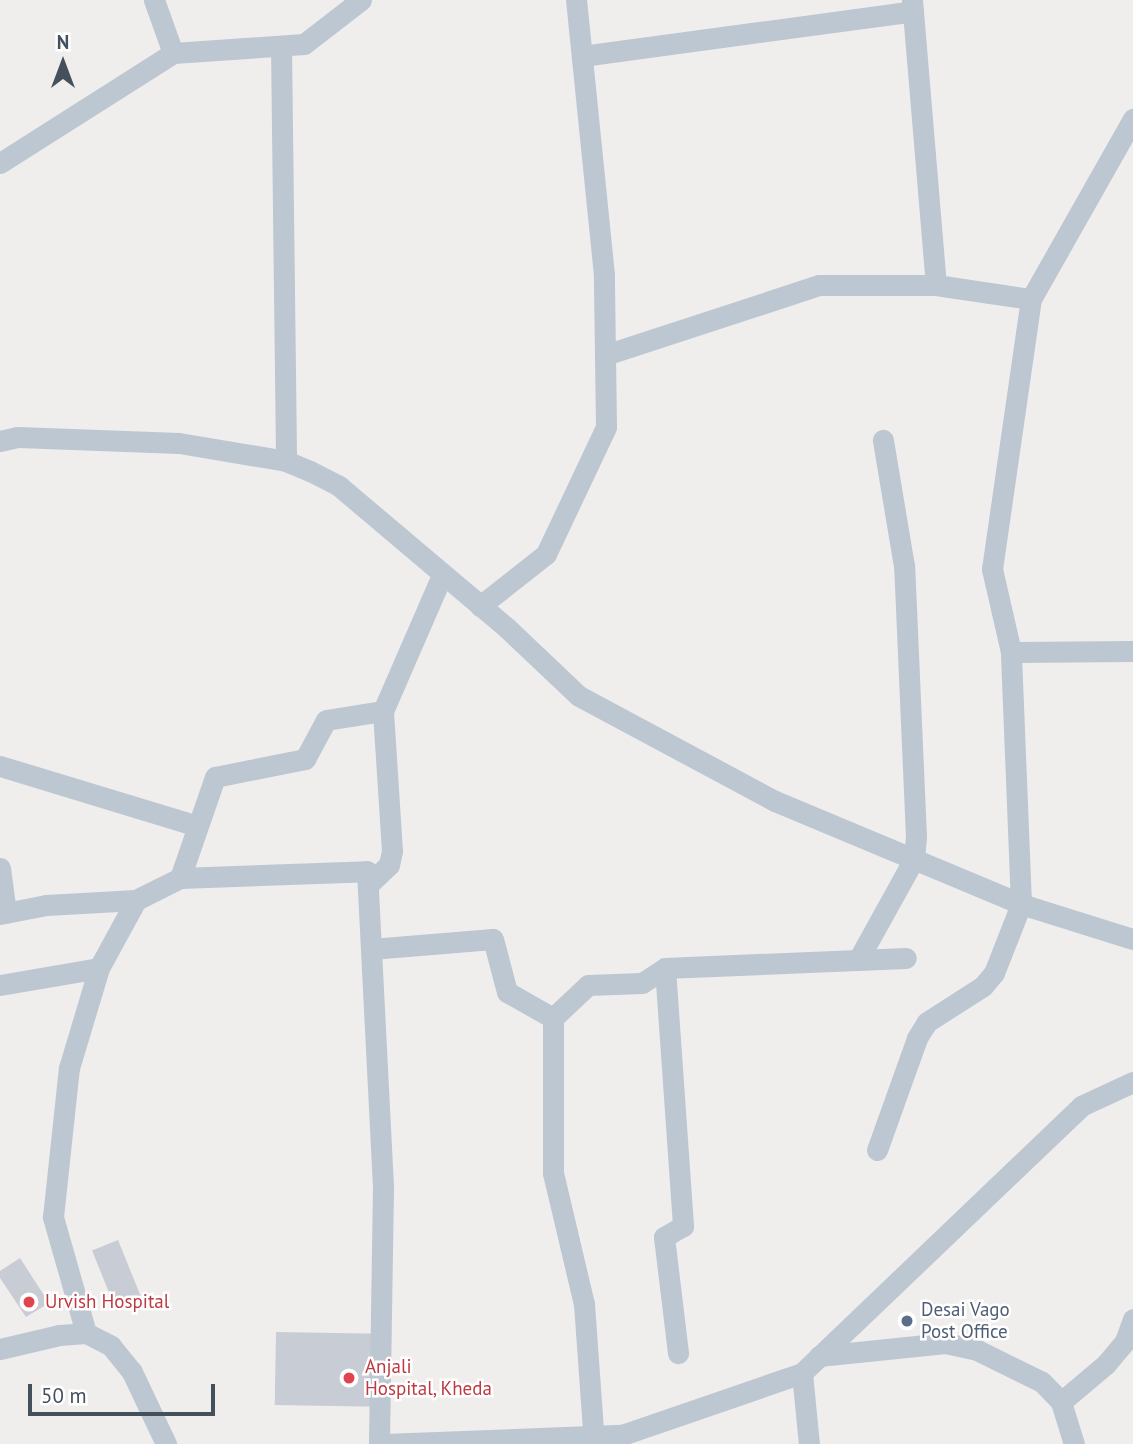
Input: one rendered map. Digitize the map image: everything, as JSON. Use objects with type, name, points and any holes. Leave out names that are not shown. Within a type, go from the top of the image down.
[{"type":"street","points":[[154,0],[173,53]]},
{"type":"street","points":[[0,163],[173,53],[304,44],[361,0]]},
{"type":"street","points":[[480,606],[546,554],[606,427],[604,275],[576,0]]},
{"type":"street","points":[[582,56],[913,6],[936,285]]},
{"type":"street","points":[[281,46],[286,461]]},
{"type":"street","points":[[877,1150],[917,1038],[927,1022],[983,986],[994,973],[1021,904],[1011,652],[992,569],[1031,299],[1133,119]]},
{"type":"street","points":[[605,355],[818,285],[936,285],[1031,299]]},
{"type":"street","points":[[0,441],[18,437],[179,443],[286,461],[339,486],[480,606],[579,696],[775,801],[1021,904],[1133,939]]},
{"type":"street","points":[[858,960],[914,859],[916,837],[904,566],[883,440]]},
{"type":"street","points":[[368,886],[389,865],[393,851],[383,711],[442,575]]},
{"type":"street","points":[[1011,652],[1133,651]]},
{"type":"street","points":[[180,878],[215,777],[305,758],[326,720],[383,711]]},
{"type":"street","points":[[0,766],[197,826]]},
{"type":"street","points":[[0,867],[3,913],[46,905],[136,900],[180,878],[368,871],[383,1187],[382,1444],[594,1440],[622,1435],[802,1373],[1081,1106],[1133,1082]]},
{"type":"street","points":[[86,1333],[52,1217],[69,1068],[99,968],[136,900]]},
{"type":"street","points":[[371,949],[493,939],[507,992],[553,1018]]},
{"type":"street","points":[[594,1440],[584,1304],[553,1173],[553,1018],[588,985],[642,983],[664,968],[906,958]]},
{"type":"street","points":[[0,985],[99,968]]},
{"type":"street","points":[[664,968],[683,1226],[664,1237],[678,1353]]},
{"type":"street","points":[[1061,1402],[1106,1364],[1125,1341],[1133,1319]]},
{"type":"street","points":[[0,1349],[48,1337],[86,1333],[111,1346],[132,1372],[166,1444]]},
{"type":"street","points":[[819,1356],[945,1343],[978,1350],[1042,1382],[1061,1402],[1074,1444]]},
{"type":"street","points":[[802,1373],[809,1444]]},
{"type":"building","points":[[118,1240],[142,1300],[116,1311],[92,1250]]},
{"type":"building","points":[[20,1258],[49,1303],[26,1317],[0,1278],[0,1271]]},
{"type":"building","points":[[276,1332],[381,1334],[380,1407],[275,1405]]},
{"type":"place","name":"Urvish Hospital","points":[[29,1302]]},
{"type":"place","name":"Desai Vago Post Office","points":[[907,1321]]},
{"type":"place","name":"Anjali Hospital, Kheda","points":[[349,1378]]}]
